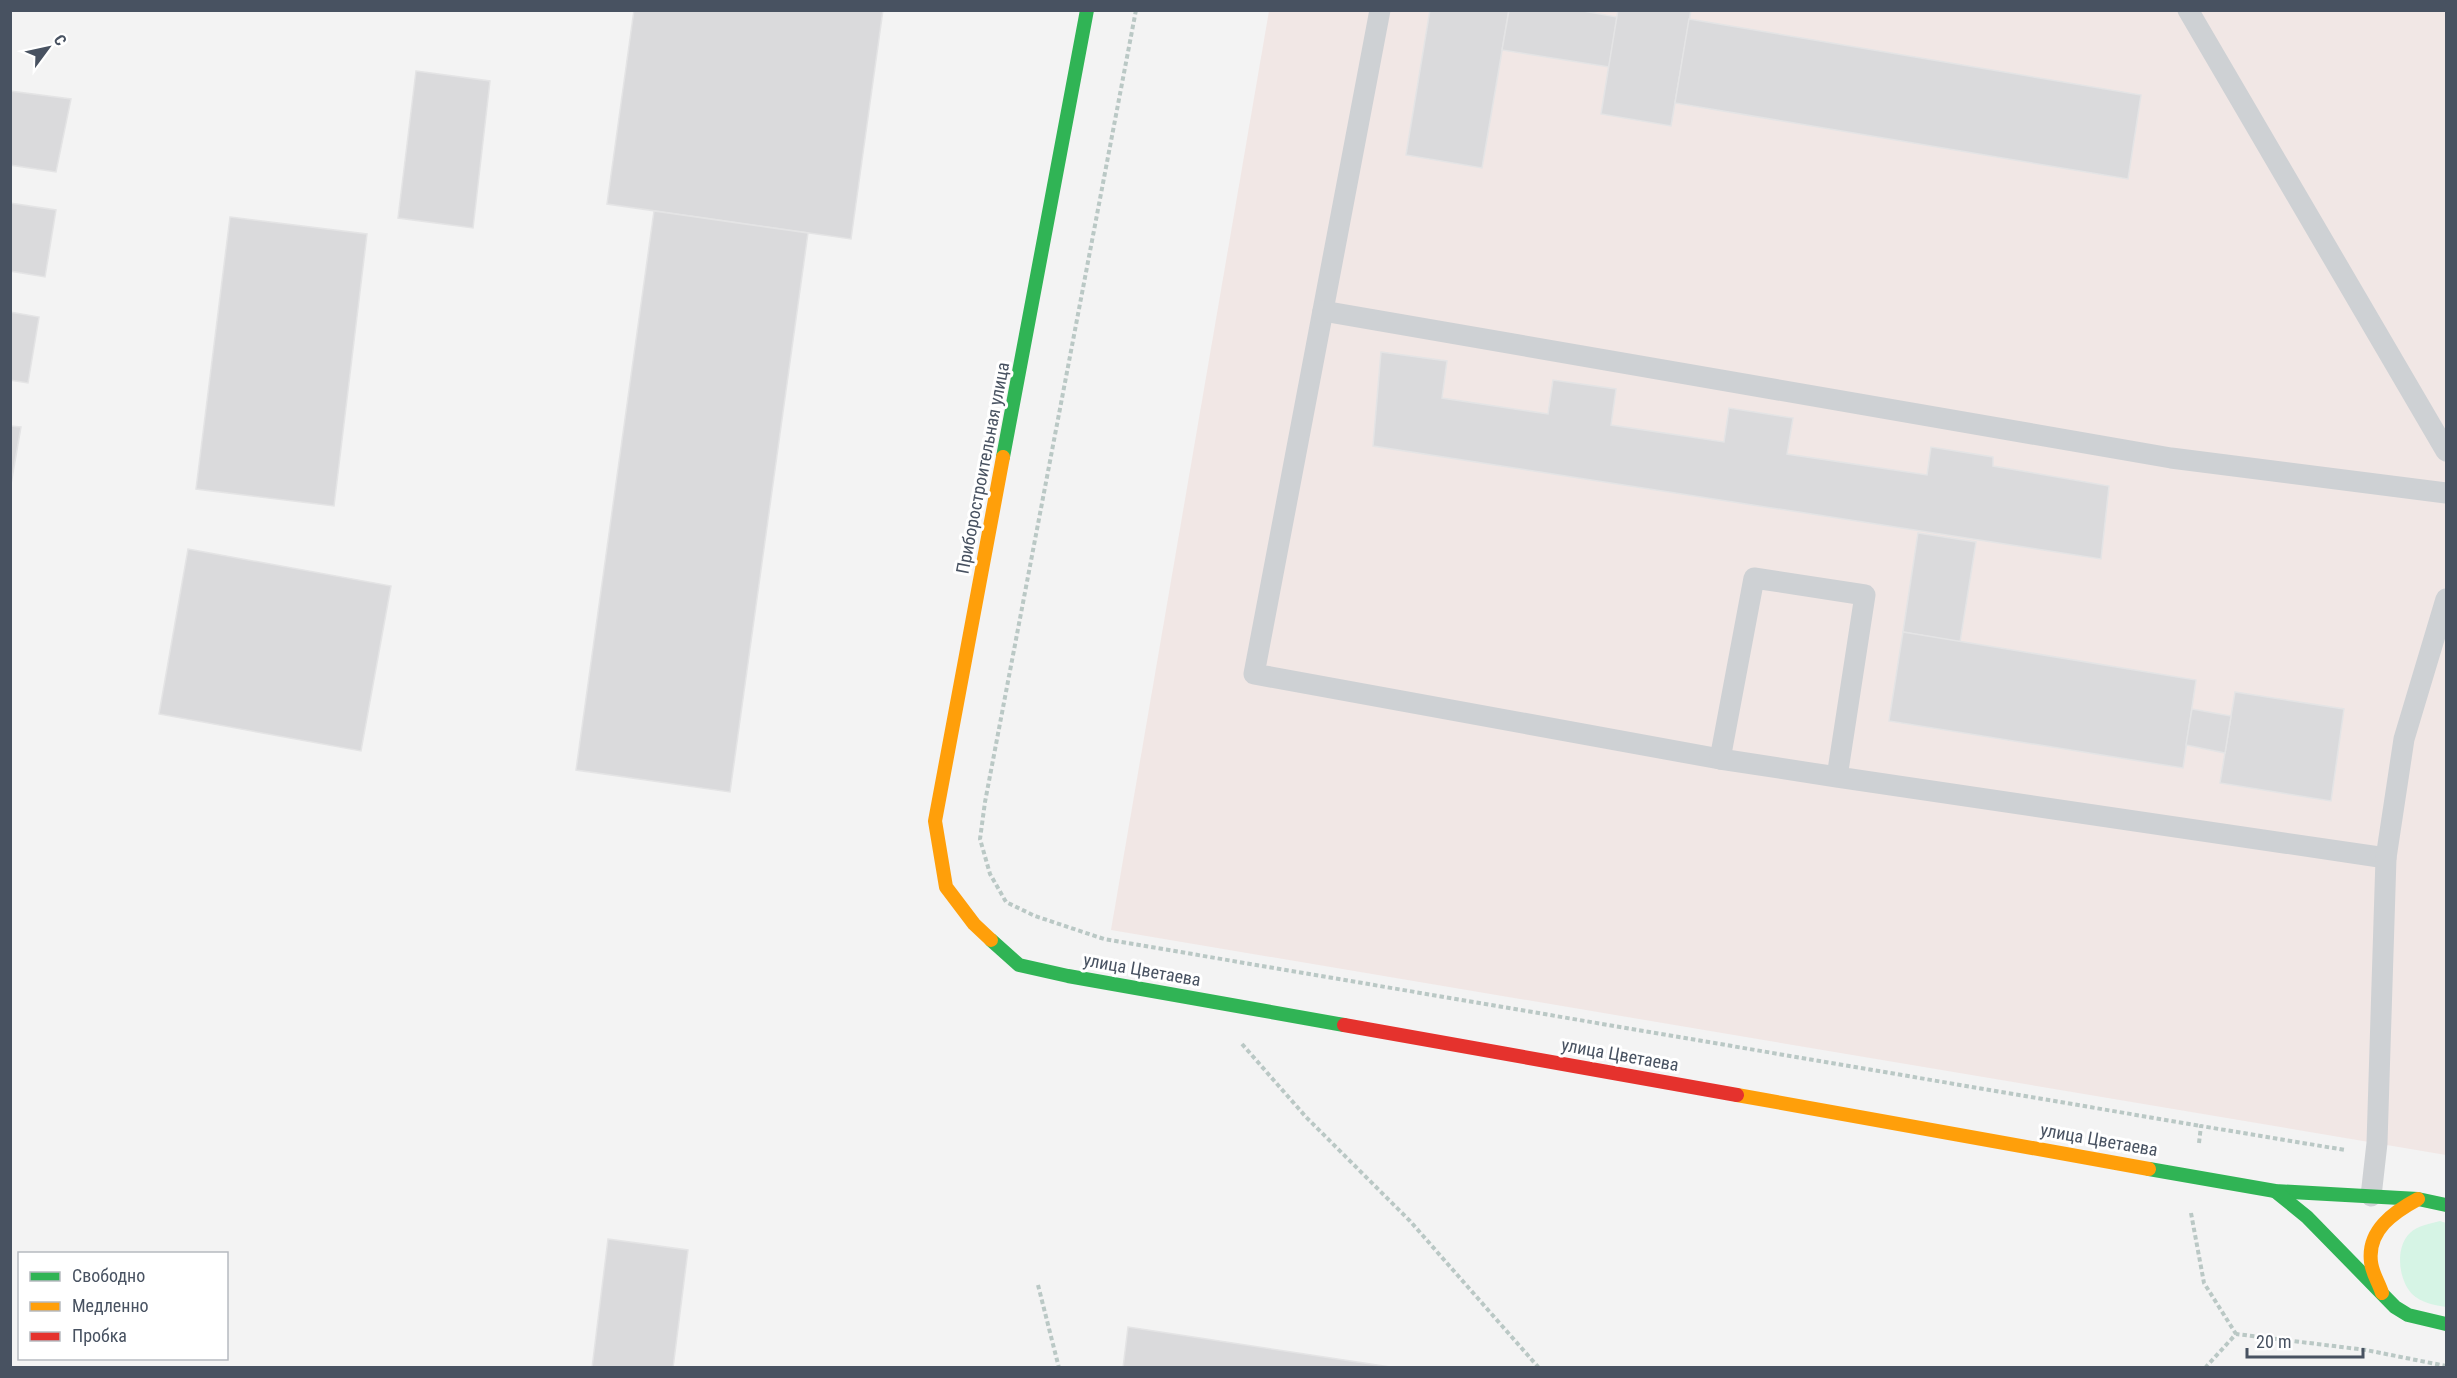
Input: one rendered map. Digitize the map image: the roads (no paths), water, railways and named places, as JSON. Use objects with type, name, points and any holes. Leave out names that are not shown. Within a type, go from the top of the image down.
[{"type":"main road","name":"Приборостроительная улица","points":[[974,924],[946,887],[935,821],[1087,10]]},
{"type":"main road","name":"улица Цветаева","points":[[974,924],[1019,965],[1068,976],[2275,1191],[2418,1199],[2446,1205]]},
{"type":"main road","points":[[2275,1191],[2335,1245],[2383,1296],[2408,1315],[2446,1324]]},
{"type":"main road","points":[[2383,1296],[2371,1262],[2374,1238],[2381,1225],[2395,1210],[2418,1199]]},
{"type":"lane","points":[[1380,10],[1254,674],[1720,759],[2386,858]]},
{"type":"lane","points":[[2188,10],[2446,451]]},
{"type":"lane","points":[[1323,311],[2171,458],[2446,493]]},
{"type":"lane","points":[[1720,759],[1754,578],[1865,595],[1837,777]]},
{"type":"lane","points":[[2371,1196],[2377,1143],[2386,858],[2404,739],[2446,599]]}]
